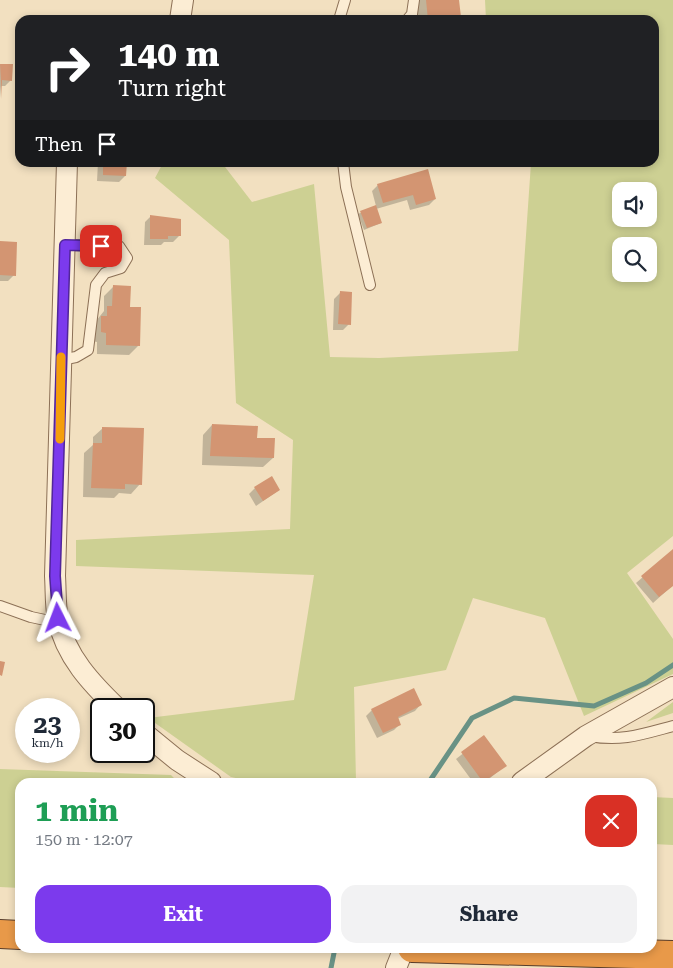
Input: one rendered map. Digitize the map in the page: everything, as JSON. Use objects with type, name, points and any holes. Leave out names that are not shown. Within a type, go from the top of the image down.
[{"type":"highway","points":[[0,934],[15,935]]},
{"type":"highway","points":[[617,953],[673,955]]},
{"type":"street","points":[[181,15],[183,0]]},
{"type":"street","points":[[66,167],[55,576],[59,623],[72,655],[82,670],[108,698]]},
{"type":"street","points":[[528,778],[586,736],[673,686]]},
{"type":"street","points":[[155,741],[177,760],[205,778]]},
{"type":"street","points":[[396,968],[402,953]]},
{"type":"lane","points":[[340,15],[345,0]]},
{"type":"lane","points":[[411,15],[414,0]]},
{"type":"lane","points":[[344,167],[346,187],[370,285]]},
{"type":"lane","points":[[61,360],[76,357],[88,350],[96,285],[105,273],[121,268],[126,258],[119,246],[65,245]]},
{"type":"lane","points":[[0,606],[31,617],[59,623]]},
{"type":"lane","points":[[586,736],[612,740],[632,737],[673,726]]},
{"type":"green space","points":[[485,0],[673,0],[673,536],[627,573],[673,639],[673,674],[584,716],[545,618],[473,598],[446,670],[354,687],[356,778],[231,777],[155,723],[155,717],[294,700],[314,575],[76,566],[76,540],[290,529],[293,440],[236,403],[229,240],[155,178],[161,167],[225,167],[252,202],[314,184],[330,357],[379,358],[518,351],[531,167],[659,167],[659,15],[486,15]]},
{"type":"green space","points":[[673,702],[673,713],[646,722]]},
{"type":"green space","points":[[0,769],[171,775],[174,778],[15,778],[15,888],[0,887]]},
{"type":"green space","points":[[657,797],[673,798],[673,845],[657,844]]},
{"type":"building","points":[[426,0],[459,0],[461,15],[428,15]]},
{"type":"building","points":[[0,64],[13,64],[12,81],[2,80],[2,99]]},
{"type":"building","points":[[103,167],[127,167],[126,176],[103,175]]},
{"type":"building","points":[[428,169],[436,199],[416,205],[413,195],[383,203],[377,184]]},
{"type":"building","points":[[376,205],[382,223],[367,228],[360,211]]},
{"type":"building","points":[[150,215],[181,219],[181,236],[168,236],[168,239],[150,239]]},
{"type":"building","points":[[0,241],[17,242],[16,276],[0,275]]},
{"type":"building","points":[[113,285],[131,286],[130,307],[141,307],[140,346],[106,345],[106,333],[101,332],[101,316],[107,316],[107,306],[112,306]]},
{"type":"building","points":[[340,291],[352,292],[351,325],[338,324]]},
{"type":"building","points":[[212,424],[258,426],[257,438],[275,438],[274,458],[210,456]]},
{"type":"building","points":[[102,427],[144,428],[142,485],[125,484],[125,489],[91,488],[93,443],[102,443]]},
{"type":"building","points":[[272,476],[280,490],[263,501],[254,487]]},
{"type":"building","points":[[673,549],[673,586],[659,597],[641,576]]},
{"type":"building","points":[[0,661],[5,662],[2,676],[0,675]]},
{"type":"building","points":[[414,688],[422,705],[398,717],[401,725],[383,733],[371,709]]},
{"type":"building","points":[[484,735],[507,766],[489,778],[480,778],[461,752]]},
{"type":"waterway","points":[[432,778],[472,718],[514,698],[594,706],[646,683],[673,665]]},
{"type":"waterway","points":[[331,968],[334,953]]},
{"type":"slow traffic","points":[[60,439],[61,357]]},
{"type":"route","points":[[58,618],[55,576],[65,245],[101,246]]}]
